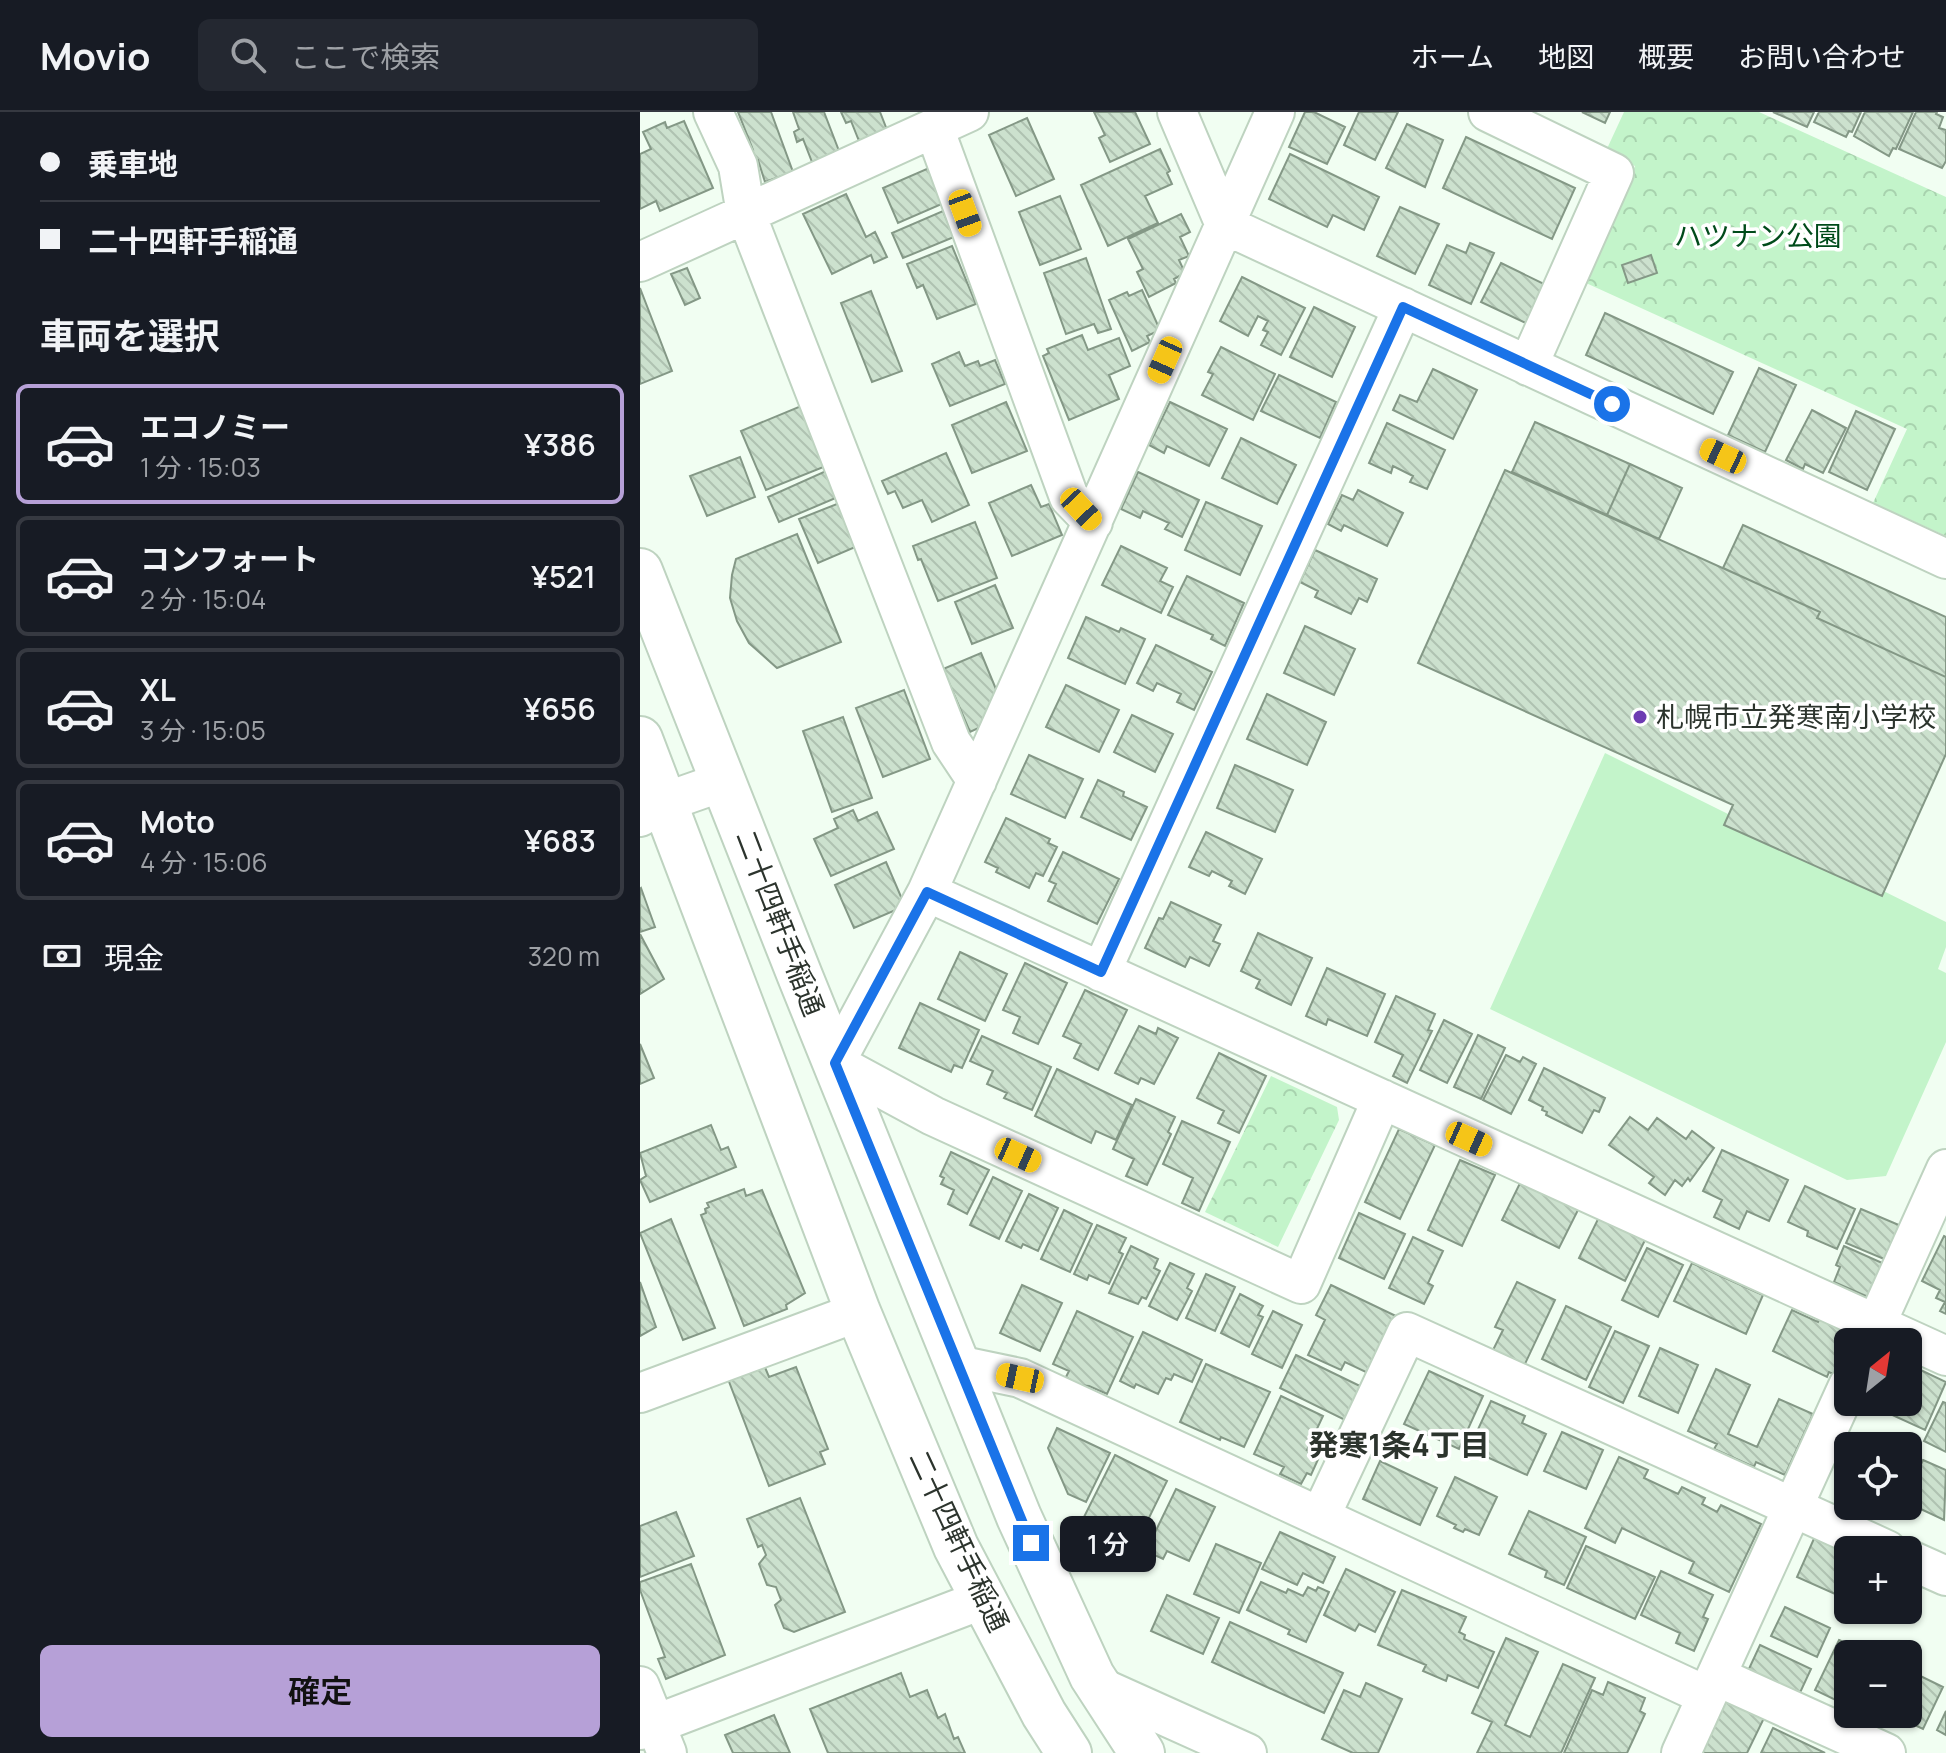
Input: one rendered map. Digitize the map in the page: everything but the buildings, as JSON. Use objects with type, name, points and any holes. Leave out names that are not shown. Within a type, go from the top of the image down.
[{"type":"street","points":[[713,112],[738,166],[746,214],[951,742],[977,781]]},
{"type":"street","points":[[640,262],[969,112]]},
{"type":"street","points":[[1177,112],[1225,225],[1946,559]]},
{"type":"street","points":[[1275,112],[927,892],[835,1063],[933,1116],[1301,1284],[1382,1099]]},
{"type":"street","points":[[1488,112],[1614,173],[1528,366]]},
{"type":"street","points":[[934,128],[1069,497],[1093,522]]},
{"type":"street","points":[[1101,972],[1403,307]]},
{"type":"street","name":"二十四軒手稲通","points":[[640,571],[1019,1517],[1098,1686],[1142,1753]]},
{"type":"street","name":"二十四軒手稲通","points":[[640,739],[653,809],[956,1547],[1044,1714],[1069,1753]]},
{"type":"street","points":[[653,809],[725,781]]},
{"type":"street","points":[[927,892],[1382,1099],[1862,1328]]},
{"type":"street","points":[[1874,1328],[1946,1169]]},
{"type":"street","points":[[640,1393],[858,1312]]},
{"type":"street","points":[[1320,1517],[1407,1332],[1855,1536]]},
{"type":"street","points":[[1922,1349],[1946,1356]]},
{"type":"street","points":[[958,1365],[1020,1378],[1320,1517],[1712,1686],[1886,1753]]},
{"type":"street","points":[[1681,1753],[1834,1416]]},
{"type":"street","points":[[1922,1565],[1946,1576]]},
{"type":"street","points":[[640,1686],[654,1735],[984,1599]]},
{"type":"street","points":[[1098,1686],[1247,1753]]},
{"type":"green space","name":"ハツナン公園","points":[[1624,112],[1759,112],[1946,197],[1946,536],[1873,503],[1907,429],[1586,283],[1635,166],[1605,153]]},
{"type":"green space","points":[[1605,753],[1946,922],[1946,947],[1938,969],[1946,973],[1946,1042],[1886,1176],[1847,1180],[1490,1009]]},
{"type":"green space","points":[[1271,1076],[1337,1107],[1339,1120],[1278,1247],[1205,1212]]},
{"type":"place","name":"札幌市立発寒南小学校","points":[[1640,717]]},
{"type":"district","name":"発寒1条4丁目","points":[[1399,1446]]},
{"type":"route","points":[[1031,1543],[835,1063],[927,892],[1101,972],[1403,307],[1612,404]]}]
